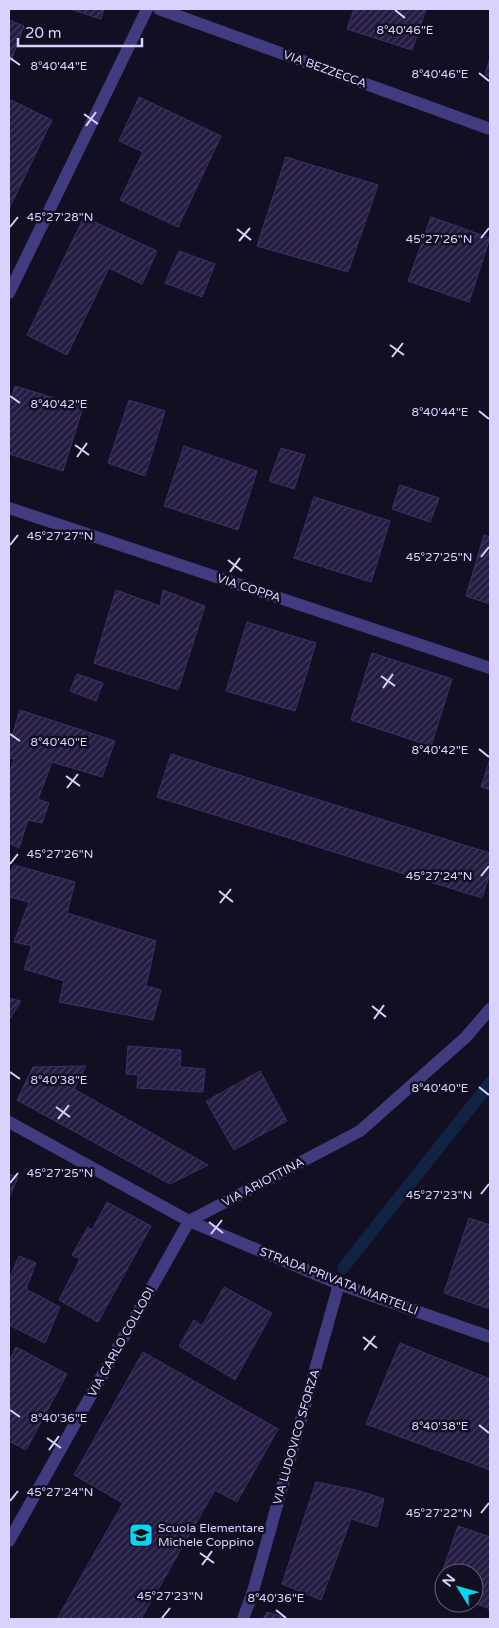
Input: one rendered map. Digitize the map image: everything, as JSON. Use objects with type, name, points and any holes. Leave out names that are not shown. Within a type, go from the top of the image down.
[{"type":"street","points":[[9,293],[147,9]]},
{"type":"street","name":"VIA BEZZECCA","points":[[159,9],[490,129]]},
{"type":"street","name":"VIA COPPA","points":[[9,508],[490,668]]},
{"type":"street","name":"VIA ARIOTTINA","points":[[189,1221],[360,1131],[466,1037],[490,1009]]},
{"type":"street","points":[[9,1122],[189,1221]]},
{"type":"street","name":"STRADA PRIVATA MARTELLI","points":[[189,1221],[339,1284],[490,1337]]},
{"type":"street","name":"VIA CARLO COLLODI","points":[[9,1541],[189,1221]]},
{"type":"street","name":"VIA LUDOVICO SFORZA","points":[[243,1619],[253,1590],[339,1284]]},
{"type":"building","points":[[70,9],[104,9],[101,19]]},
{"type":"building","points":[[354,9],[426,9],[412,50],[347,29]]},
{"type":"building","points":[[9,20],[24,26],[11,61],[9,60]]},
{"type":"building","points":[[490,58],[490,77],[485,75]]},
{"type":"building","points":[[139,97],[221,136],[178,227],[120,200],[143,152],[119,141]]},
{"type":"building","points":[[9,99],[52,120],[9,209]]},
{"type":"building","points":[[286,157],[378,185],[348,272],[257,246]]},
{"type":"building","points":[[84,217],[157,251],[142,284],[109,268],[67,355],[27,335]]},
{"type":"building","points":[[431,217],[490,238],[469,302],[408,281]]},
{"type":"building","points":[[179,251],[215,264],[202,297],[165,283]]},
{"type":"building","points":[[15,386],[83,407],[63,471],[9,454],[9,407]]},
{"type":"building","points":[[129,400],[165,411],[145,476],[108,463]]},
{"type":"building","points":[[184,446],[257,471],[238,530],[164,506]]},
{"type":"building","points":[[281,448],[305,455],[294,489],[269,481]]},
{"type":"building","points":[[400,485],[439,498],[430,522],[392,509]]},
{"type":"building","points":[[314,497],[390,521],[371,582],[294,558]]},
{"type":"building","points":[[484,535],[490,537],[490,604],[466,596]]},
{"type":"building","points":[[116,590],[160,606],[163,590],[205,606],[178,690],[94,663]]},
{"type":"building","points":[[247,622],[316,643],[295,711],[226,691]]},
{"type":"building","points":[[372,653],[452,679],[431,746],[351,720]]},
{"type":"building","points":[[77,674],[103,683],[96,701],[70,691]]},
{"type":"building","points":[[20,710],[115,741],[102,777],[52,762],[38,799],[49,803],[42,823],[28,820],[19,848],[9,843],[9,774],[14,759],[9,758],[9,745]]},
{"type":"building","points":[[171,754],[490,853],[490,873],[482,898],[157,797]]},
{"type":"building","points":[[490,759],[490,790],[481,787]]},
{"type":"building","points":[[14,865],[75,882],[67,913],[156,941],[146,986],[161,990],[153,1020],[59,1002],[64,981],[24,969],[32,946],[14,942],[29,902],[9,897],[9,875]]},
{"type":"building","points":[[9,998],[21,1001],[9,1020]]},
{"type":"building","points":[[128,1046],[181,1050],[180,1067],[205,1069],[203,1092],[137,1088],[138,1075],[126,1074]]},
{"type":"building","points":[[86,1066],[74,1089],[208,1165],[170,1184],[17,1100],[33,1067]]},
{"type":"building","points":[[260,1071],[287,1121],[234,1150],[206,1101]]},
{"type":"building","points":[[9,1174],[18,1177],[9,1198]]},
{"type":"building","points":[[107,1202],[151,1226],[98,1322],[59,1300],[80,1259],[72,1255],[88,1227],[92,1230]]},
{"type":"building","points":[[469,1218],[490,1225],[490,1309],[444,1293]]},
{"type":"building","points":[[19,1256],[36,1263],[26,1289],[60,1307],[45,1343],[9,1325],[9,1279]]},
{"type":"building","points":[[224,1287],[272,1313],[235,1380],[179,1346],[194,1320],[202,1326]]},
{"type":"building","points":[[400,1343],[490,1379],[490,1470],[366,1424]]},
{"type":"building","points":[[16,1347],[67,1374],[26,1450],[9,1441],[9,1361]]},
{"type":"building","name":"Scuola Elementare Michele Coppino","points":[[143,1352],[278,1429],[237,1502],[215,1490],[141,1619],[57,1619],[123,1503],[74,1475]]},
{"type":"building","points":[[316,1482],[356,1490],[384,1499],[377,1527],[351,1519],[321,1600],[282,1584]]},
{"type":"building","points":[[458,1526],[490,1537],[490,1609],[484,1607],[484,1563],[445,1563]]},
{"type":"building","points":[[267,1612],[289,1619],[263,1619]]},
{"type":"waterway","points":[[343,1268],[490,1083]]},
{"type":"place","name":"Scuola Elementare Michele Coppino","points":[[141,1535]]}]
